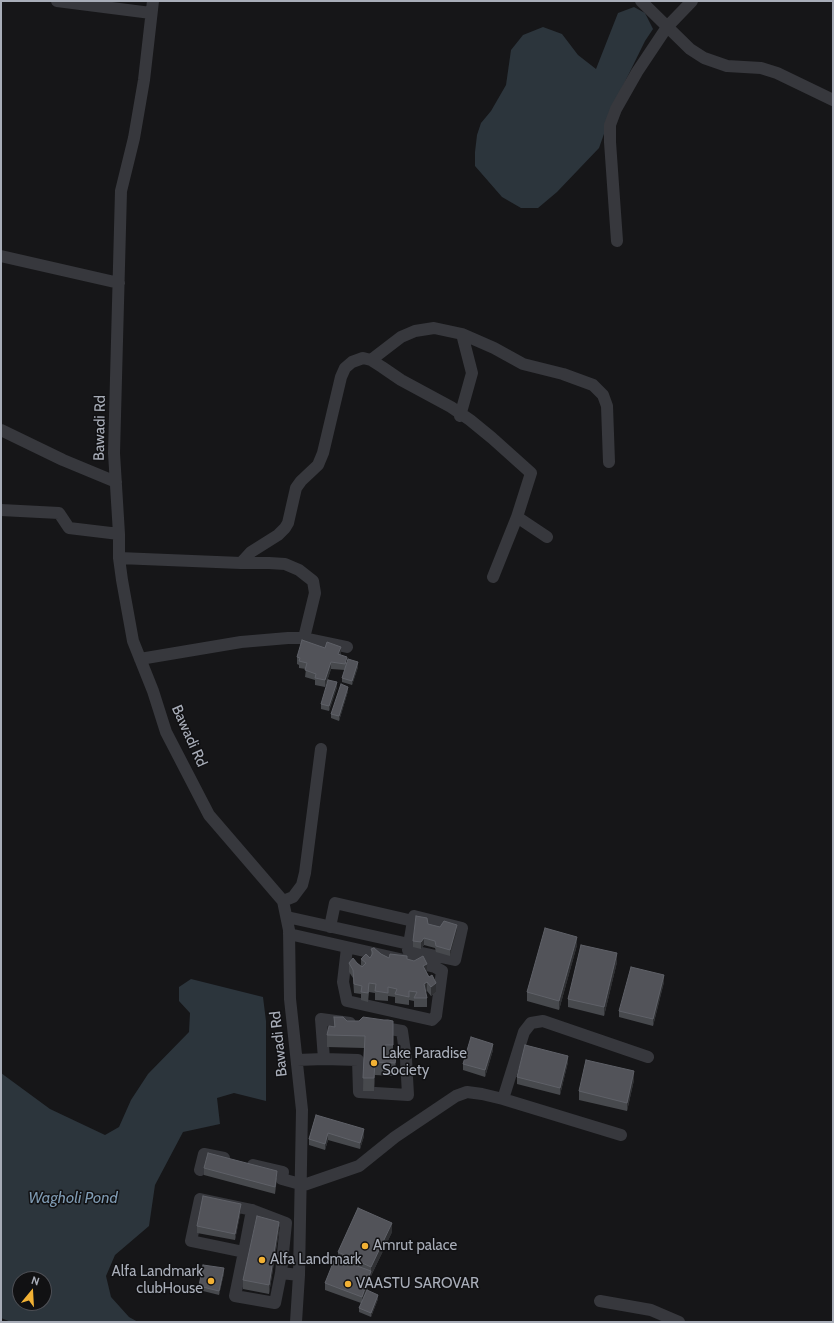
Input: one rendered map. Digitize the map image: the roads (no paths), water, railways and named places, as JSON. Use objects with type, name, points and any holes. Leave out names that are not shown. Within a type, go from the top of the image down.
[{"type":"street","points":[[57,1],[152,7]]},
{"type":"street","points":[[641,1],[690,49],[709,60],[727,66],[761,68],[777,73],[833,100]]},
{"type":"street","points":[[617,241],[610,125],[616,110],[638,72],[667,27],[692,1]]},
{"type":"street","name":"Bawadi Rd","points":[[152,7],[144,80],[134,138],[121,191],[114,454],[119,558],[133,641],[153,691],[166,732],[209,815],[283,901],[287,917],[289,934],[290,999],[302,1110],[299,1275],[296,1322]]},
{"type":"street","points":[[1,256],[119,283]]},
{"type":"street","points":[[371,360],[401,337],[415,331],[434,328],[462,334],[494,348],[523,364],[563,374],[593,386],[603,395],[607,406],[609,462]]},
{"type":"street","points":[[461,415],[472,373],[462,334]]},
{"type":"street","points":[[241,563],[251,552],[278,535],[288,523],[296,488],[301,481],[318,465],[323,453],[340,377],[345,368],[352,362],[363,358],[371,360],[401,380],[470,420],[530,473],[517,517],[493,577]]},
{"type":"street","points":[[1,430],[57,457],[116,482]]},
{"type":"street","points":[[1,510],[59,513],[69,528],[119,534]]},
{"type":"street","points":[[517,517],[547,537]]},
{"type":"street","points":[[119,558],[285,564],[299,570],[313,581],[315,593],[304,638]]},
{"type":"street","points":[[140,659],[241,642],[288,638],[304,638],[347,647]]},
{"type":"street","points":[[283,901],[294,896],[302,885],[305,873],[321,749]]},
{"type":"street","points":[[330,927],[335,903],[413,921]]},
{"type":"street","points":[[414,916],[462,928],[455,960],[408,950],[413,921],[414,916]]},
{"type":"street","points":[[287,917],[409,944]]},
{"type":"street","points":[[289,934],[435,967],[442,970],[436,1016],[432,1020],[347,1001],[343,982],[347,948]]},
{"type":"street","points":[[297,1060],[358,1060],[359,1092],[408,1095],[406,1059],[402,1031],[321,1019],[324,1059]]},
{"type":"street","points":[[503,1099],[524,1032],[532,1023],[542,1021],[648,1057]]},
{"type":"street","points":[[200,1170],[204,1154],[283,1172],[282,1179],[300,1185],[359,1166],[395,1137],[456,1096],[467,1092],[503,1099],[621,1135]]},
{"type":"street","points":[[244,1252],[191,1241],[200,1199],[252,1210],[286,1223],[281,1273],[275,1303],[235,1296],[244,1252],[252,1210]]},
{"type":"street","points":[[281,1273],[299,1275]]},
{"type":"street","points":[[600,1301],[651,1310],[679,1322]]},
{"type":"water","points":[[634,7],[645,13],[653,29],[645,41],[616,100],[599,148],[557,192],[538,208],[521,208],[502,197],[475,166],[475,152],[477,135],[481,123],[491,111],[506,85],[511,50],[523,35],[543,27],[562,34],[578,55],[596,69],[618,13]]},
{"type":"water","name":"Wagholi Pond","points":[[191,979],[263,997],[266,1021],[266,1101],[234,1093],[217,1098],[220,1124],[183,1132],[155,1185],[149,1226],[115,1255],[106,1276],[111,1297],[129,1317],[138,1322],[11,1322],[1,1318],[1,1073],[50,1109],[105,1135],[119,1127],[131,1100],[148,1074],[189,1032],[190,1013],[179,1001],[179,987]]},
{"type":"place","name":"Lake Paradise Society","points":[[374,1063]]},
{"type":"place","name":"Amrut palace","points":[[365,1246]]},
{"type":"place","name":"Alfa Landmark","points":[[262,1260]]},
{"type":"place","name":"Alfa Landmark clubHouse","points":[[211,1281]]},
{"type":"place","name":"VAASTU SAROVAR","points":[[348,1284]]}]
